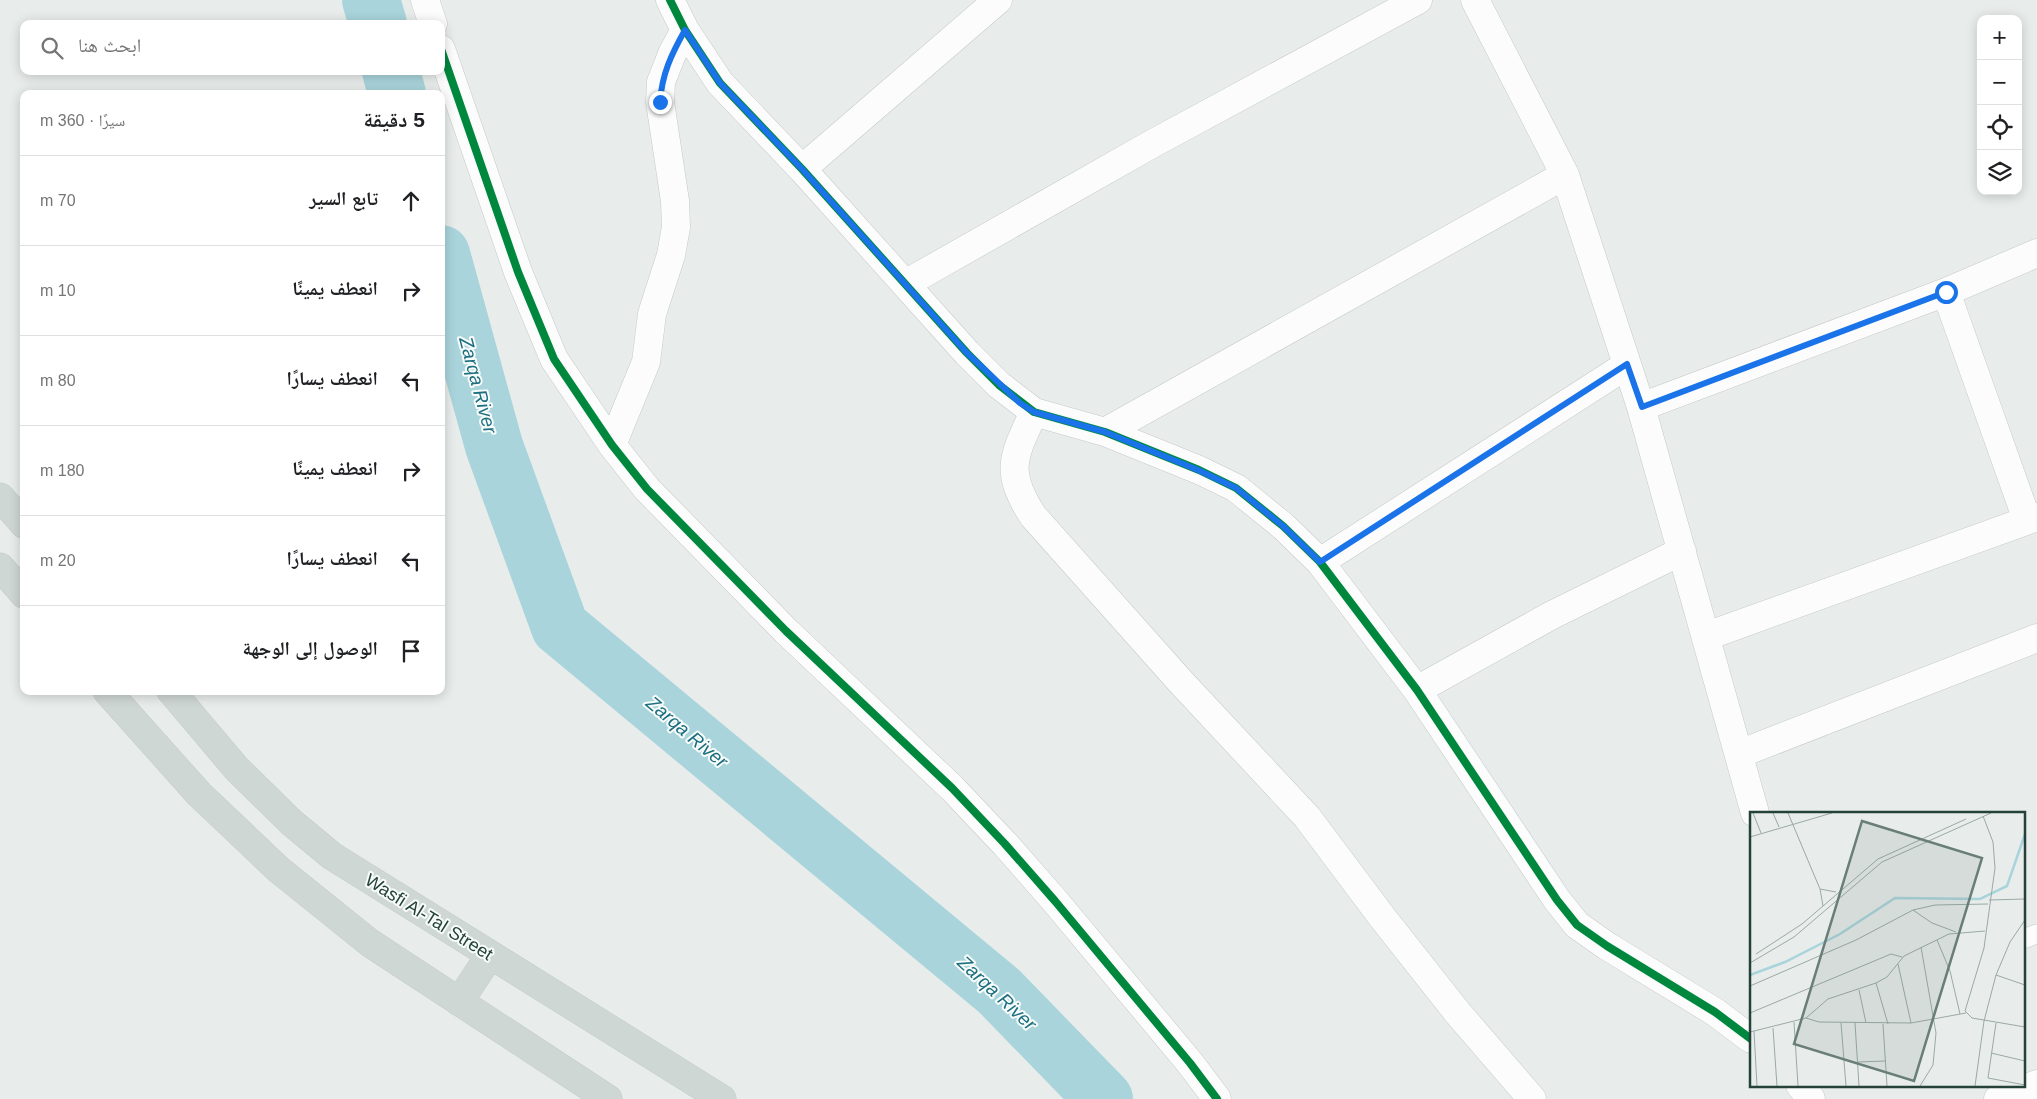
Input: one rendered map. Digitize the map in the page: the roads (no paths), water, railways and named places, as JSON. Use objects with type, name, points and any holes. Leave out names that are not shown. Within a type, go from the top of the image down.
[{"type":"main road","points":[[0,497],[20,520]]},
{"type":"main road","points":[[0,567],[20,590]]},
{"type":"main road","points":[[112,695],[199,794],[278,869],[370,943],[608,1099]]},
{"type":"main road","name":"Wasfi Al-Tal Street","points":[[174,695],[237,769],[291,822],[332,856],[722,1099]]},
{"type":"main road","points":[[459,1002],[490,955]]},
{"type":"street","points":[[425,0],[432,20]]},
{"type":"street","points":[[670,0],[685,30],[720,83],[802,169],[974,360],[1006,391],[1034,412],[1105,432],[1198,470],[1236,488],[1283,526],[1320,562],[1417,690],[1557,900],[1577,925],[1607,946],[1715,1012],[1750,1038]]},
{"type":"street","points":[[802,169],[998,0]]},
{"type":"street","points":[[905,284],[1150,145],[1418,0]]},
{"type":"street","points":[[1475,0],[1565,174],[1642,407],[1755,812]]},
{"type":"street","points":[[612,445],[646,362],[652,314],[671,255],[676,226],[675,201],[660,102],[661,82],[672,54],[685,30]]},
{"type":"street","points":[[445,61],[518,272],[554,359],[612,445],[647,489],[786,631],[952,788],[1005,844],[1171,1040],[1217,1099]]},
{"type":"street","points":[[1105,432],[1565,174]]},
{"type":"street","points":[[1642,407],[1946,292],[2037,253]]},
{"type":"street","points":[[1707,636],[2032,518],[1946,292]]},
{"type":"street","points":[[1320,562],[1627,364]]},
{"type":"street","points":[[1034,412],[1018,446],[1013,471],[1020,496],[1033,516],[1180,681],[1307,817],[1382,918],[1457,1012],[1532,1099]]},
{"type":"street","points":[[1417,690],[1552,615],[1682,551]]},
{"type":"street","points":[[1739,754],[2037,638]]},
{"type":"street","points":[[1998,1099],[2037,1084]]},
{"type":"street","points":[[1801,1086],[1810,1099]]},
{"type":"lane","points":[[2024,939],[2037,934]]},
{"type":"waterway","name":"Zarqa River","points":[[371,0],[377,20]]},
{"type":"waterway","name":"Zarqa River","points":[[392,75],[396,90]]},
{"type":"waterway","name":"Zarqa River","points":[[445,268],[494,446],[560,627],[999,991],[1104,1099]]}]
